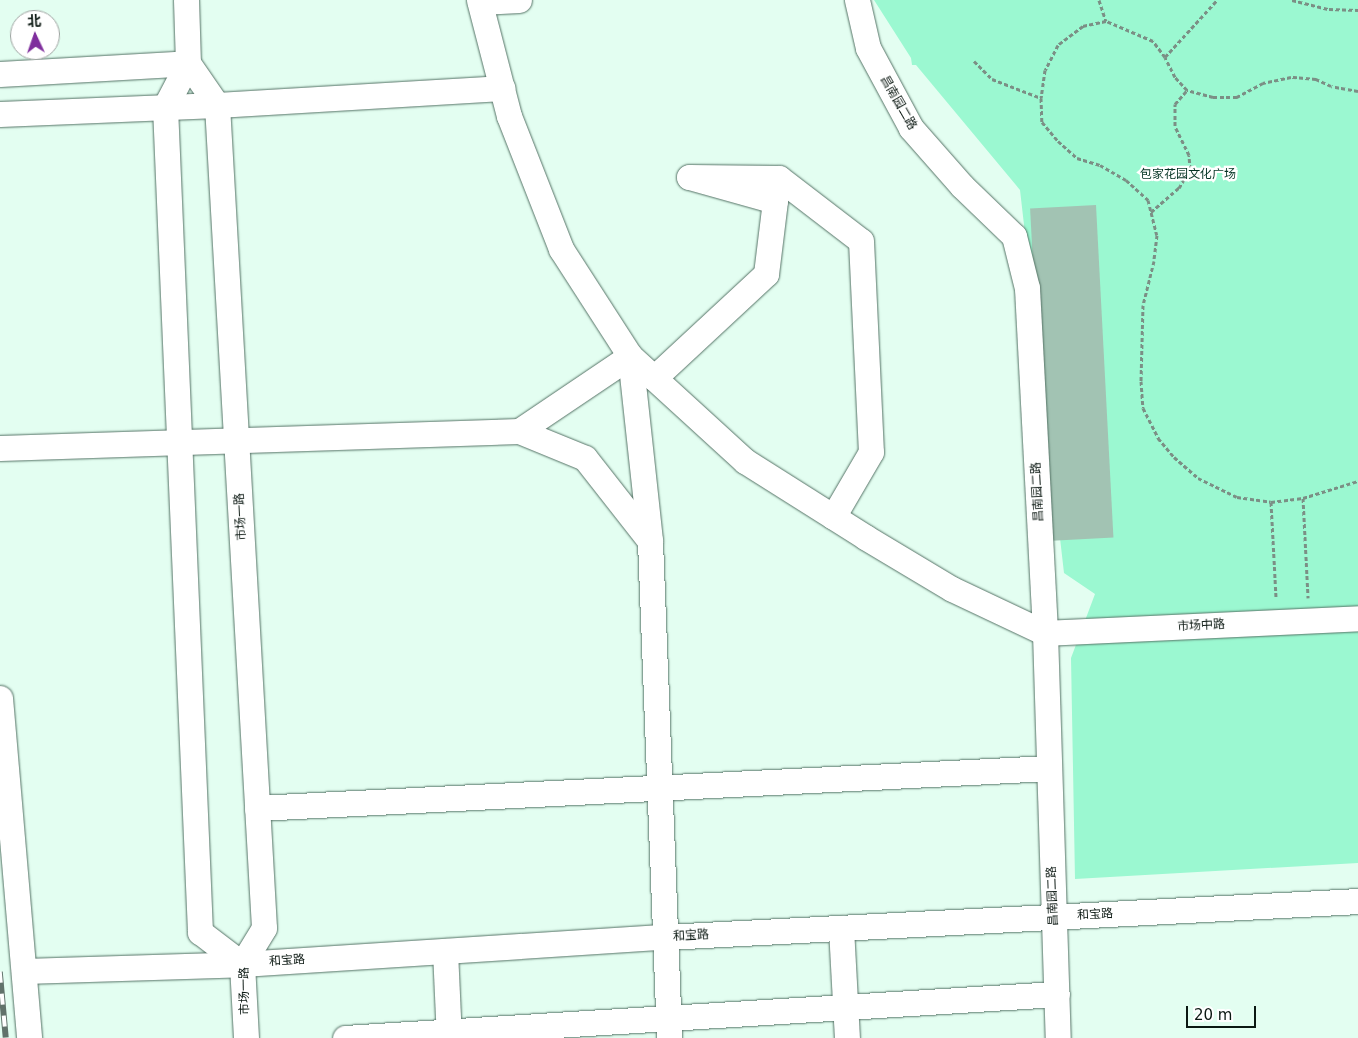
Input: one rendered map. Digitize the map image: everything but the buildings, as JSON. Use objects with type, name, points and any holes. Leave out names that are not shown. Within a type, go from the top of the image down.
[{"type":"street","points":[[186,0],[188,63],[165,107],[200,932],[242,964]]},
{"type":"street","points":[[518,0],[480,1],[509,116],[561,250],[630,356],[745,461],[952,589],[1045,632]]},
{"type":"street","name":"昌南园二路","points":[[856,0],[868,48],[911,128],[962,186],[1014,236],[1028,288],[1045,632],[1058,1038]]},
{"type":"street","points":[[0,74],[188,63]]},
{"type":"street","points":[[188,63],[218,105]]},
{"type":"street","points":[[0,114],[218,105],[502,88]]},
{"type":"street","name":"市场一路","points":[[218,105],[264,928],[242,964],[246,1038]]},
{"type":"street","points":[[654,378],[766,274],[775,202],[689,177],[779,178],[861,241],[871,452],[833,517]]},
{"type":"street","points":[[519,430],[630,356]]},
{"type":"street","points":[[630,356],[650,541],[668,1028]]},
{"type":"street","points":[[0,448],[519,430],[585,458],[650,541]]},
{"type":"street","name":"市场中路","points":[[1045,632],[1358,618]]},
{"type":"street","points":[[0,698],[29,1038]]},
{"type":"street","points":[[257,808],[1049,768]]},
{"type":"street","name":"和宝路","points":[[24,971],[242,964],[665,937],[1358,901]]},
{"type":"street","points":[[841,928],[846,1038]]},
{"type":"street","points":[[445,951],[449,1035]]},
{"type":"street","points":[[345,1038],[668,1028],[845,1007],[1057,994]]},
{"type":"path","points":[[1099,0],[1106,21]]},
{"type":"path","points":[[1165,57],[1217,0]]},
{"type":"path","points":[[1292,0],[1329,9],[1358,10]]},
{"type":"path","points":[[1358,91],[1332,86],[1316,79],[1291,77],[1263,83],[1237,97],[1213,97],[1187,90],[1174,77],[1165,57],[1153,41],[1106,21],[1083,26],[1058,45],[1045,70],[1041,98],[1042,122],[1058,141],[1077,158],[1100,165],[1126,180],[1148,200],[1157,234],[1154,261],[1143,304],[1143,408],[1158,438],[1174,457],[1198,478],[1237,497],[1271,502],[1302,498],[1358,481]]},
{"type":"path","points":[[974,61],[992,79],[1041,98]]},
{"type":"path","points":[[1151,212],[1179,188],[1190,168],[1189,155],[1175,126],[1175,104],[1187,90]]},
{"type":"path","points":[[1302,498],[1309,621]]},
{"type":"path","points":[[1271,502],[1277,622]]},
{"type":"green space","name":"包家花园文化广场","points":[[874,0],[1358,0],[1358,863],[1075,879],[1071,658],[1095,594],[1064,573],[1020,190],[916,65],[912,65],[911,58]]},
{"type":"railway","points":[[0,972],[6,1038]]}]
